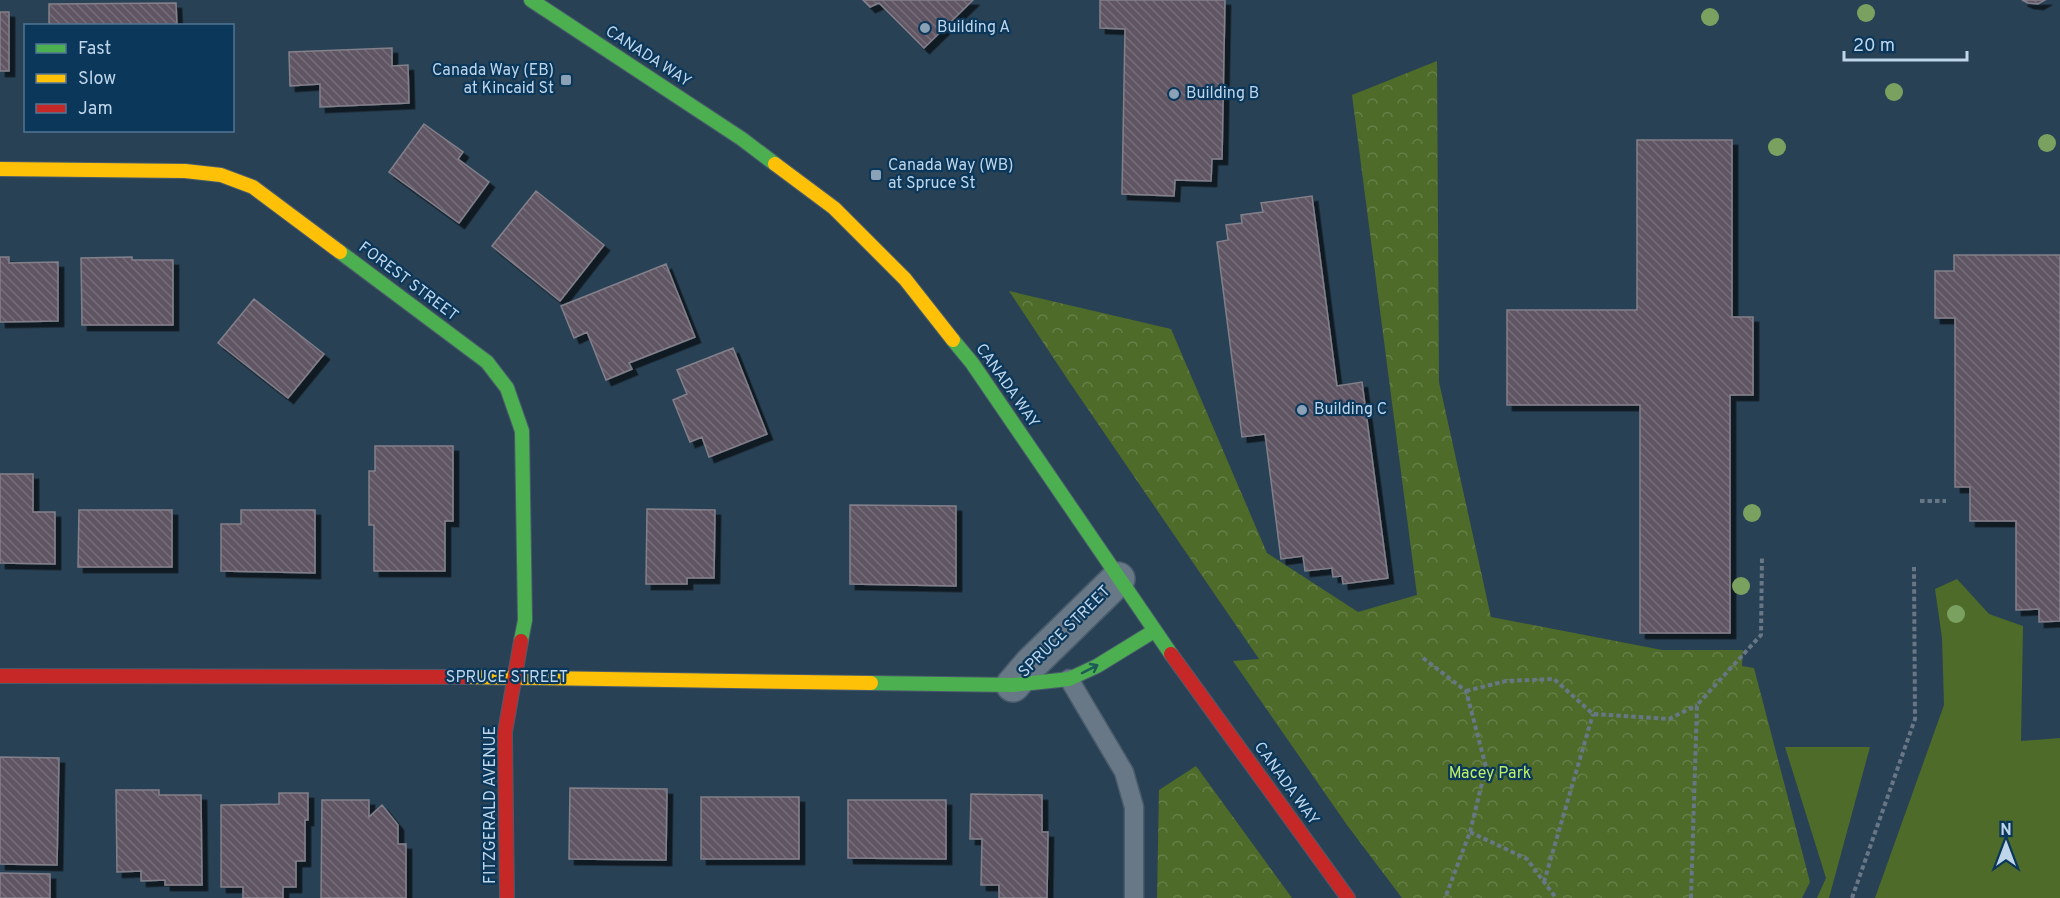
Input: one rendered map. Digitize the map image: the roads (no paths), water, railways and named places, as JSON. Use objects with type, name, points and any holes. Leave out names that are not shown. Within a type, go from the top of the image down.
[{"type":"street","name":"CANADA WAY","points":[[531,0],[742,139],[834,208],[905,279],[972,363],[1154,631],[1348,898]]},
{"type":"street","name":"FOREST STREET","points":[[0,169],[185,171],[221,175],[253,187],[487,362],[507,388],[522,431],[525,620],[516,677]]},
{"type":"street","name":"SPRUCE STREET","points":[[1013,686],[1031,664],[1118,579]]},
{"type":"street","name":"SPRUCE STREET","points":[[0,676],[516,677],[1013,686],[1069,679],[1097,666],[1154,631]]},
{"type":"street","name":"FITZGERALD AVENUE","points":[[507,898],[505,732],[516,677]]},
{"type":"lane","points":[[1069,679],[1124,772],[1127,781],[1134,807],[1134,898]]},
{"type":"place","name":"Building A","points":[[925,28]]},
{"type":"place","name":"Canada Way (EB) at Kincaid St","points":[[566,80]]},
{"type":"place","name":"Building B","points":[[1174,94]]},
{"type":"place","name":"Canada Way (WB) at Spruce St","points":[[876,175]]},
{"type":"place","name":"Building C","points":[[1302,410]]},
{"type":"park label","name":"Macey Park","points":[[1490,774]]}]
